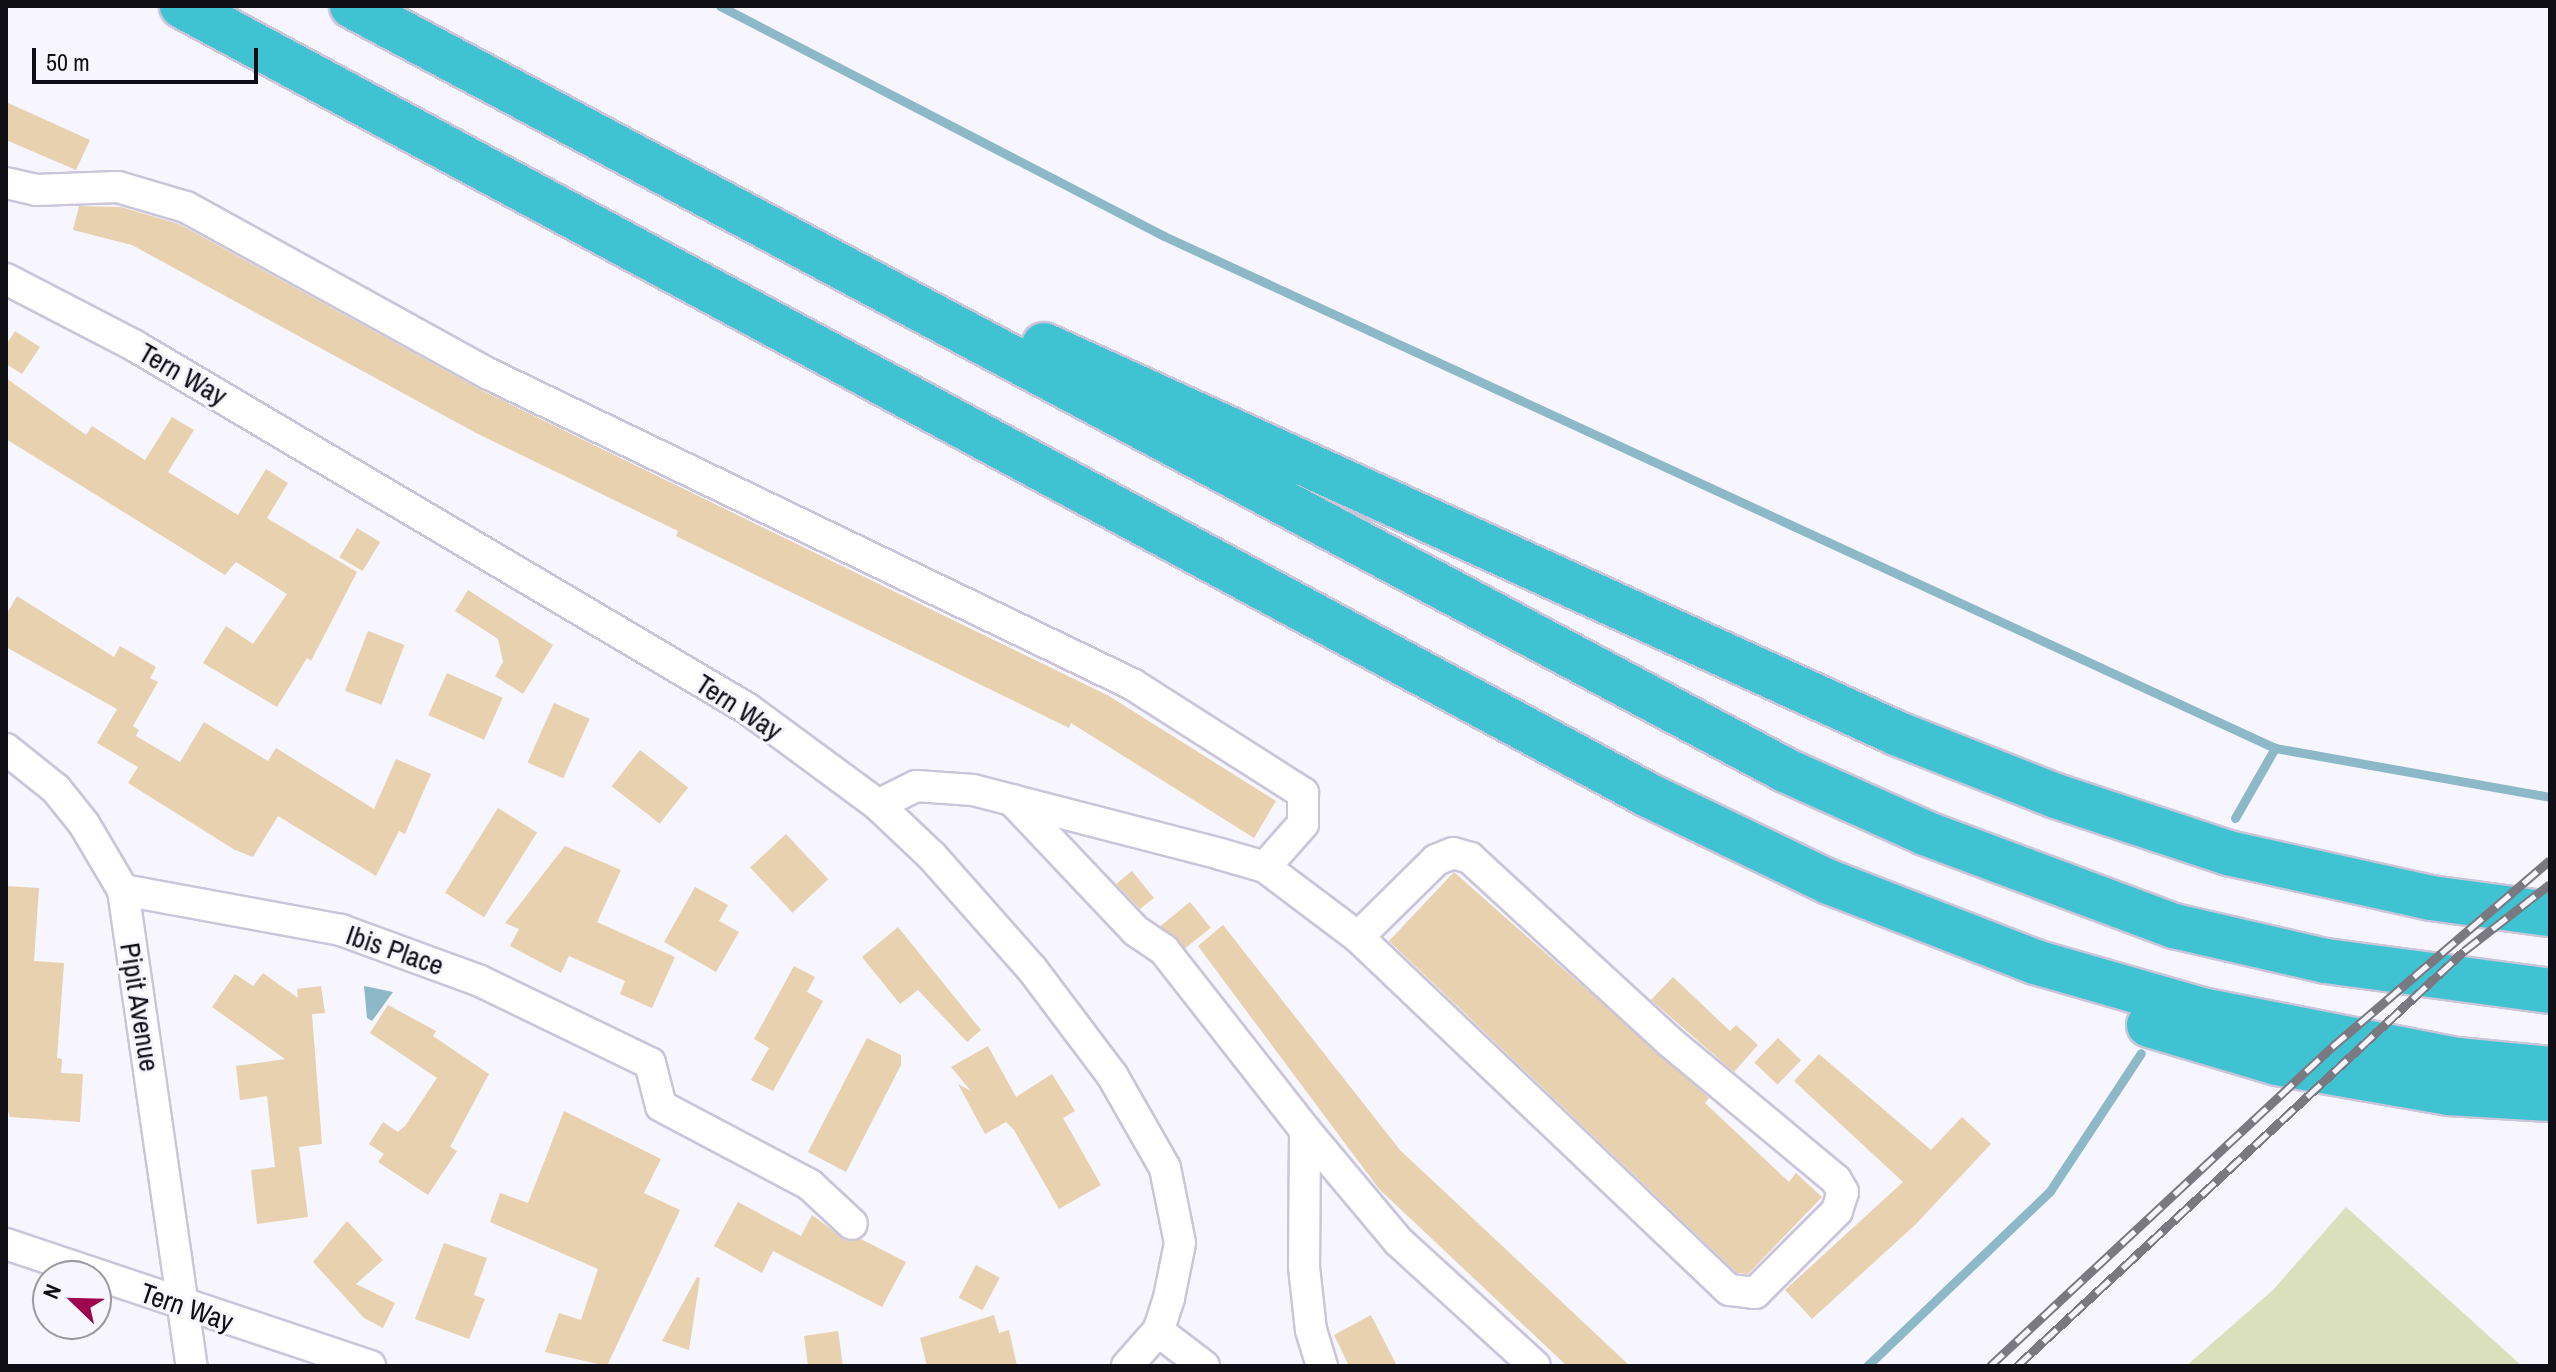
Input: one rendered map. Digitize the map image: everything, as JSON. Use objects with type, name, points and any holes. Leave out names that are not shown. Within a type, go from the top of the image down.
[{"type":"highway","points":[[182,6],[1648,795],[1829,882],[2035,962],[2309,1034],[2550,1069]]},
{"type":"highway","points":[[352,6],[1785,770],[1925,833],[2174,926],[2326,961],[2550,991]]},
{"type":"highway","points":[[620,150],[1896,733],[2228,853],[2431,898],[2550,914]]},
{"type":"highway","points":[[2035,962],[2152,1027],[2277,1063],[2449,1093],[2550,1099]]},
{"type":"street","points":[[6,183],[36,190],[118,187],[186,207],[489,374],[1132,684],[1303,793],[1303,824],[1265,867]]},
{"type":"street","name":"Tern Way","points":[[6,279],[135,346],[748,709],[878,805],[1032,969],[1145,1129],[1165,1168],[1180,1243],[1158,1331],[1127,1366]]},
{"type":"street","name":"Pipit Avenue","points":[[6,749],[65,801],[123,890],[192,1366]]},
{"type":"street","points":[[878,805],[916,786],[1010,798],[1265,867],[1358,937],[1729,1290],[1755,1293],[1837,1211],[1843,1192],[1836,1180],[1670,1042],[1470,858],[1453,853],[1436,860],[1358,937]]},
{"type":"street","points":[[1010,798],[1136,931],[1164,950],[1305,1130],[1398,1241],[1535,1366]]},
{"type":"street","name":"Ibis Place","points":[[123,890],[273,915],[404,950],[650,1063],[661,1106],[810,1185],[852,1224]]},
{"type":"street","points":[[1305,1130],[1304,1267],[1311,1330],[1322,1366]]},
{"type":"street","name":"Tern Way","points":[[6,1244],[185,1308],[370,1366]]},
{"type":"street","points":[[1158,1331],[1204,1366]]},
{"type":"green space","points":[[2346,1207],[2522,1366],[2186,1366],[2273,1290]]},
{"type":"water","points":[[364,986],[393,992],[372,1021],[367,1018]]},
{"type":"building","points":[[6,102],[90,140],[76,170],[6,140]]},
{"type":"building","points":[[79,206],[121,207],[179,224],[481,390],[1109,696],[1276,801],[1254,838],[1071,723],[1069,728],[676,536],[678,531],[476,433],[132,245],[73,230]]},
{"type":"building","points":[[15,331],[40,347],[22,374],[6,364],[6,345]]},
{"type":"building","points":[[6,378],[86,435],[92,426],[145,460],[172,417],[194,430],[168,472],[238,515],[266,469],[288,483],[267,518],[357,572],[311,661],[307,658],[277,707],[203,663],[226,626],[253,644],[287,594],[236,562],[225,575],[6,439]]},
{"type":"building","points":[[357,528],[380,542],[363,571],[339,557]]},
{"type":"building","points":[[468,590],[553,645],[523,694],[495,676],[503,662],[498,639],[455,611]]},
{"type":"building","points":[[17,596],[114,657],[120,646],[156,667],[150,678],[158,682],[133,726],[139,730],[136,736],[180,762],[204,722],[268,761],[276,748],[374,809],[396,759],[431,774],[405,834],[399,831],[376,876],[278,816],[253,857],[235,850],[128,783],[138,767],[97,743],[117,709],[6,647],[6,615]]},
{"type":"building","points":[[368,631],[404,645],[381,705],[345,691]]},
{"type":"building","points":[[447,673],[503,698],[484,740],[428,715]]},
{"type":"building","points":[[554,703],[590,719],[563,778],[528,762]]},
{"type":"building","points":[[640,750],[688,788],[660,824],[612,786]]},
{"type":"building","points":[[498,808],[537,832],[484,917],[445,893]]},
{"type":"building","points":[[786,834],[828,879],[792,913],[750,867]]},
{"type":"building","points":[[565,846],[621,870],[597,922],[675,957],[652,1008],[620,994],[625,981],[569,956],[561,973],[510,946],[519,929],[505,923]]},
{"type":"building","points":[[1132,871],[1154,898],[1140,909],[1116,884]]},
{"type":"building","points":[[1454,872],[1709,1098],[1705,1103],[1789,1182],[1796,1173],[1822,1197],[1748,1274],[1737,1273],[1389,941]]},
{"type":"building","points":[[6,886],[39,888],[34,961],[64,963],[57,1058],[62,1059],[61,1073],[83,1074],[80,1122],[10,1117],[6,1105]]},
{"type":"building","points":[[695,887],[728,905],[719,921],[739,932],[716,972],[664,942]]},
{"type":"building","points":[[1190,902],[1211,928],[1181,952],[1160,926]]},
{"type":"building","points":[[1223,925],[1400,1150],[1630,1366],[1567,1366],[1379,1189],[1198,946]]},
{"type":"building","points":[[898,927],[981,1030],[967,1042],[918,990],[900,1004],[862,957]]},
{"type":"building","points":[[794,966],[815,977],[807,992],[823,1001],[773,1091],[751,1080],[769,1048],[754,1039]]},
{"type":"building","points":[[263,973],[298,998],[297,989],[321,986],[325,1013],[312,1014],[322,1144],[299,1147],[308,1217],[257,1224],[251,1170],[275,1167],[267,1096],[240,1100],[236,1066],[285,1059],[212,1007],[235,974],[253,986]]},
{"type":"building","points":[[1673,977],[1730,1031],[1736,1025],[1758,1045],[1734,1072],[1651,1000]]},
{"type":"building","points":[[388,1005],[436,1031],[433,1036],[489,1074],[450,1147],[457,1151],[428,1195],[378,1162],[384,1154],[369,1144],[383,1122],[398,1132],[405,1126],[437,1078],[370,1033]]},
{"type":"building","points":[[867,1038],[901,1055],[901,1065],[846,1172],[808,1152]]},
{"type":"building","points":[[1778,1038],[1801,1060],[1777,1085],[1754,1062]]},
{"type":"building","points":[[988,1046],[1016,1097],[1052,1074],[1075,1111],[1063,1118],[1101,1185],[1059,1209],[1014,1130],[1006,1122],[985,1134],[958,1084],[971,1091],[951,1067]]},
{"type":"building","points":[[1819,1054],[1931,1150],[1962,1117],[1991,1144],[1916,1224],[1812,1319],[1785,1290],[1903,1182],[1794,1081]]},
{"type":"building","points":[[564,1111],[661,1159],[644,1193],[680,1210],[607,1366],[545,1352],[559,1313],[581,1320],[598,1269],[490,1222],[500,1193],[528,1203]]},
{"type":"building","points":[[738,1202],[801,1236],[812,1215],[847,1241],[861,1239],[906,1262],[882,1307],[773,1251],[762,1273],[714,1246]]},
{"type":"building","points":[[347,1221],[383,1260],[356,1284],[395,1303],[383,1328],[364,1318],[313,1262]]},
{"type":"building","points":[[444,1243],[487,1258],[474,1295],[485,1299],[469,1339],[415,1319]]},
{"type":"building","points":[[976,1265],[1000,1278],[982,1310],[959,1298]]},
{"type":"building","points":[[697,1277],[700,1278],[689,1350],[662,1341]]},
{"type":"building","points":[[994,1315],[999,1333],[1009,1330],[1017,1366],[927,1366],[920,1338]]},
{"type":"building","points":[[1371,1315],[1397,1366],[1349,1366],[1334,1335]]},
{"type":"building","points":[[838,1331],[843,1366],[808,1366],[804,1336]]},
{"type":"waterway","points":[[720,6],[1164,236],[2275,748],[2550,797]]},
{"type":"waterway","points":[[2235,818],[2275,748]]},
{"type":"waterway","points":[[1867,1366],[2050,1191],[2141,1053]]},
{"type":"railway","points":[[1990,1366],[2332,1047],[2550,860]]},
{"type":"railway","points":[[2017,1366],[2464,951],[2550,884]]}]
